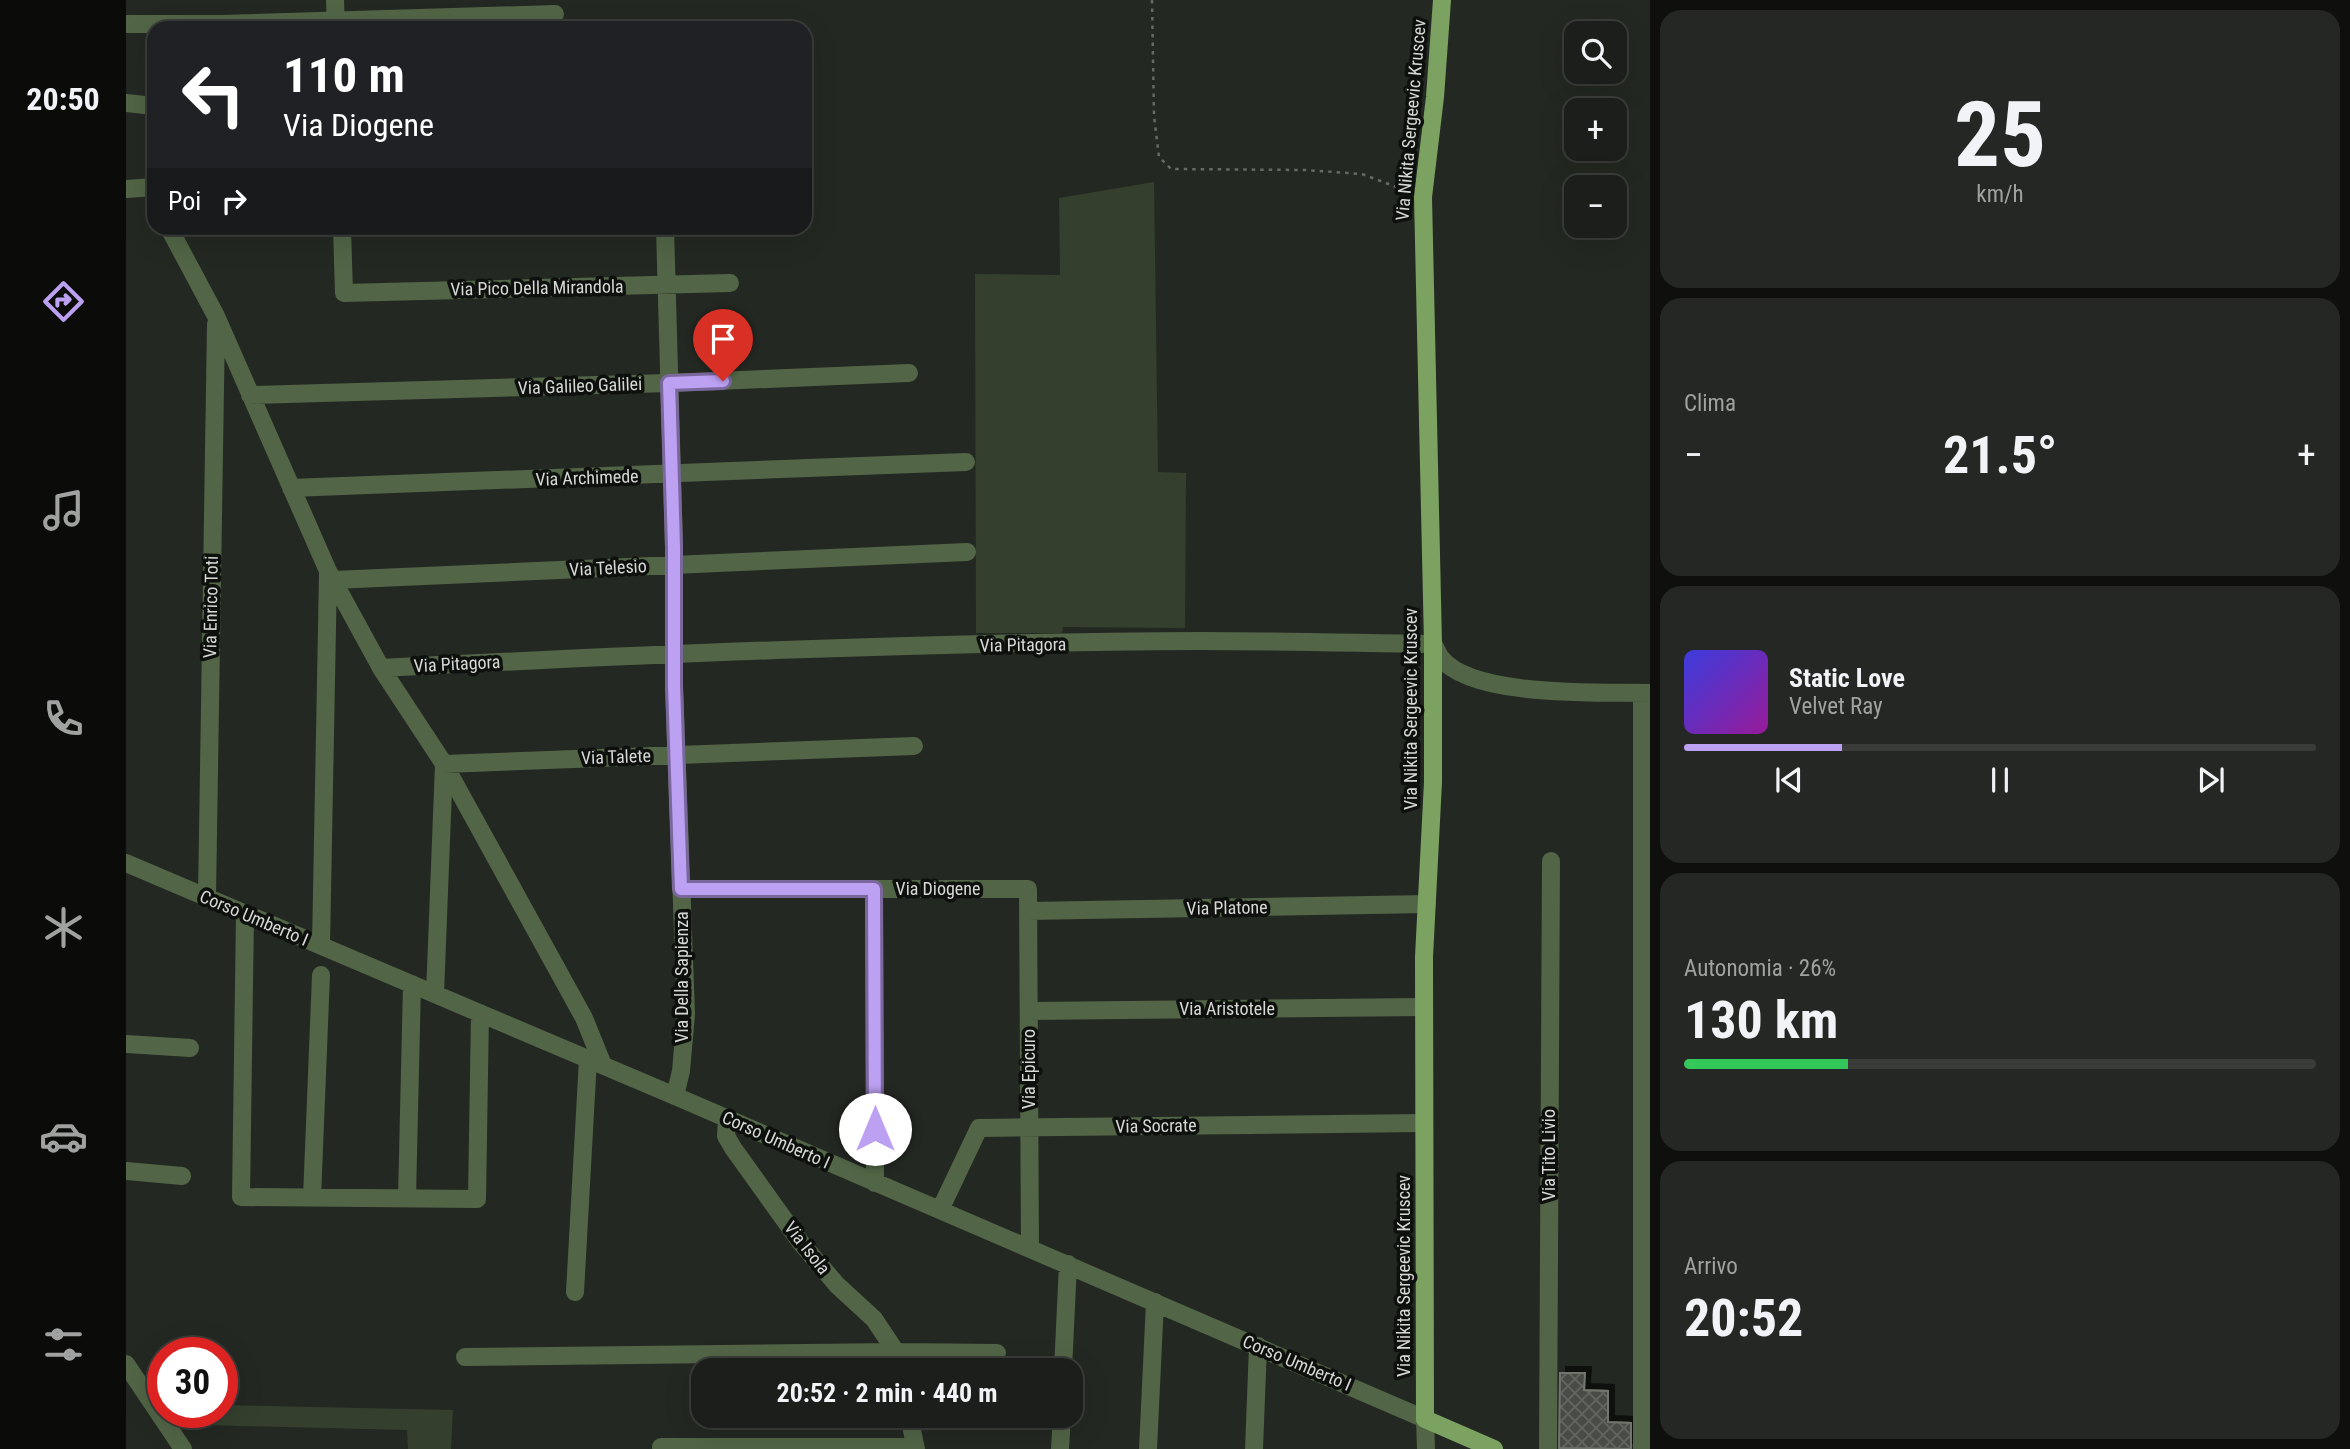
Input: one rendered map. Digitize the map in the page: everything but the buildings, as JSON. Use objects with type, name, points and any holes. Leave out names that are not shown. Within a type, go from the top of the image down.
[{"type":"main road","name":"Via Nikita Sergeevic Kruscev","points":[[1425,1419],[1424,1007],[1433,782],[1433,644],[1423,197],[1435,97],[1442,0]]},
{"type":"main road","points":[[1425,1419],[1493,1449]]},
{"type":"street","points":[[335,0],[336,21]]},
{"type":"street","points":[[402,21],[555,14]]},
{"type":"street","points":[[126,24],[147,24]]},
{"type":"street","points":[[126,103],[147,105]]},
{"type":"street","points":[[126,188],[147,190]]},
{"type":"street","points":[[173,235],[216,316],[330,575],[381,668],[444,764],[584,1018],[595,1062],[575,1292]]},
{"type":"street","name":"Via Pico Della Mirandola","points":[[342,235],[344,293],[730,283]]},
{"type":"street","name":"Via Della Sapienza","points":[[665,235],[674,653],[686,1014],[681,1071],[675,1096]]},
{"type":"street","name":"Via Enrico Toti","points":[[207,897],[216,316]]},
{"type":"street","name":"Via Galileo Galilei","points":[[250,395],[909,373]]},
{"type":"street","name":"Via Archimede","points":[[291,488],[965,462]]},
{"type":"street","name":"Via Telesio","points":[[330,575],[674,565],[967,552]]},
{"type":"street","points":[[321,946],[330,575]]},
{"type":"street","name":"Via Pitagora","points":[[381,668],[674,653],[1200,641],[1433,644]]},
{"type":"street","points":[[1433,644],[1442,660],[1466,676],[1511,688],[1646,693],[1642,1449]]},
{"type":"street","name":"Via Talete","points":[[444,764],[914,746]]},
{"type":"street","points":[[435,994],[444,764]]},
{"type":"street","name":"Via Tito Livio","points":[[1548,1449],[1551,861]]},
{"type":"street","name":"Corso Umberto I","points":[[126,863],[1425,1419]]},
{"type":"street","name":"Via Diogene","points":[[681,889],[1028,889]]},
{"type":"street","points":[[874,889],[875,1183]]},
{"type":"street","name":"Via Epicuro","points":[[1028,889],[1030,1248]]},
{"type":"street","name":"Via Platone","points":[[1028,911],[1427,904]]},
{"type":"street","points":[[245,914],[241,1198],[477,1199],[480,1013]]},
{"type":"street","points":[[313,1198],[321,975]]},
{"type":"street","points":[[407,1198],[411,984]]},
{"type":"street","name":"Via Aristotele","points":[[1029,1011],[1424,1007]]},
{"type":"street","points":[[126,1044],[190,1048]]},
{"type":"street","name":"Via Isola","points":[[727,1118],[726,1136],[733,1148],[801,1242],[837,1285],[874,1319],[897,1352],[898,1358]]},
{"type":"street","name":"Via Socrate","points":[[940,1210],[979,1128],[1424,1123]]},
{"type":"street","points":[[126,1171],[181,1176]]},
{"type":"street","points":[[1064,1358],[1068,1264]]},
{"type":"street","points":[[1148,1449],[1155,1302]]},
{"type":"street","points":[[1254,1449],[1258,1346]]},
{"type":"street","points":[[465,1357],[997,1353]]},
{"type":"street","points":[[127,1367],[183,1449]]},
{"type":"street","points":[[1425,1419],[1426,1449]]},
{"type":"street","points":[[661,1447],[916,1448],[912,1428]]},
{"type":"street","points":[[1060,1449],[1061,1428]]},
{"type":"path","points":[[1152,0],[1154,116],[1159,157],[1164,165],[1171,169],[1305,170],[1362,174],[1423,197]]},
{"type":"green space","points":[[1154,182],[1158,472],[1186,473],[1185,628],[1063,627],[1062,633],[976,633],[975,274],[1060,275],[1059,198]]},
{"type":"green space","points":[[238,1405],[453,1410],[451,1449],[408,1449],[407,1430],[238,1426]]},
{"type":"route","points":[[723,381],[669,383],[674,547],[674,686],[681,889],[874,889],[875,1129]]}]
